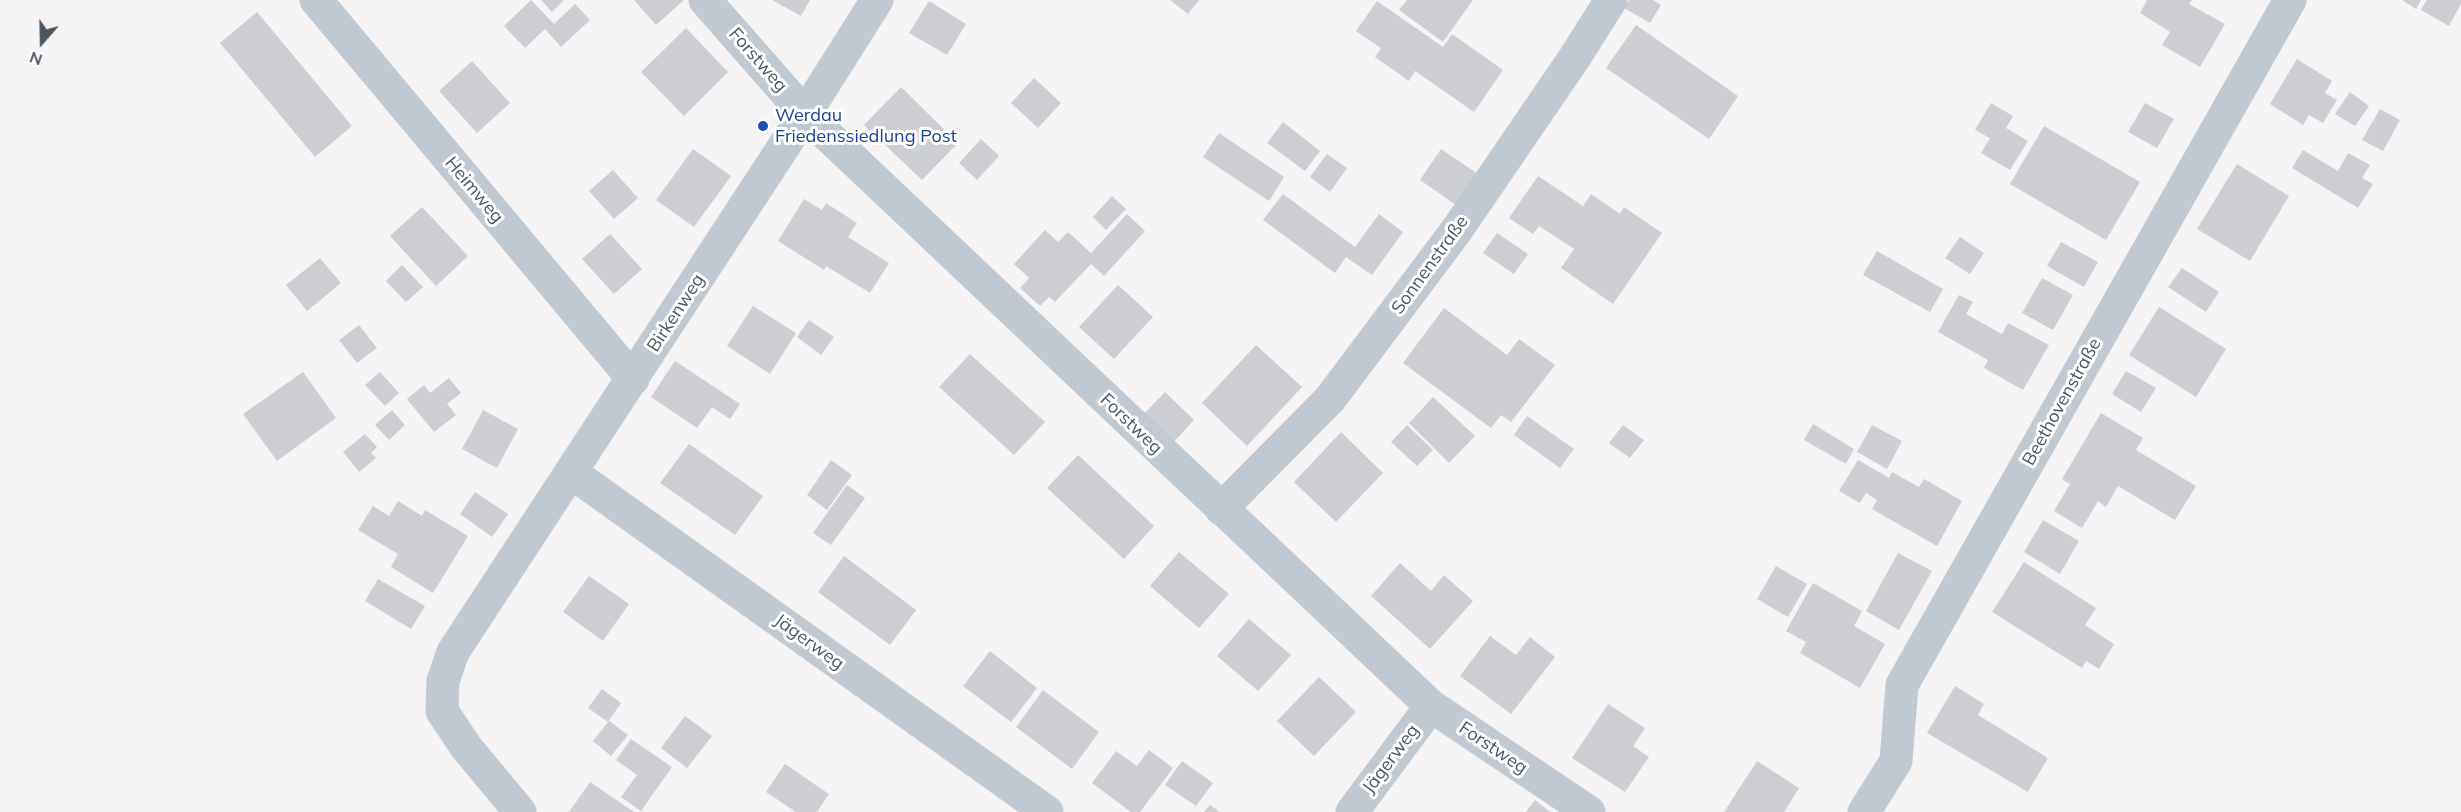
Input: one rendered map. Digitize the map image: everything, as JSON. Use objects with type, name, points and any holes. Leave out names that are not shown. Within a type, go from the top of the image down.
[{"type":"street","name":"Heimweg","points":[[316,0],[633,379]]},
{"type":"street","name":"Forstweg","points":[[705,0],[805,114],[1431,706],[1589,812]]},
{"type":"street","name":"Birkenweg","points":[[519,812],[466,747],[442,711],[443,681],[460,639],[472,625],[572,473],[877,0]]},
{"type":"street","name":"Sonnenstraße","points":[[1221,509],[1330,399],[1456,231],[1575,57],[1611,0]]},
{"type":"street","name":"Beethovenstraße","points":[[1864,812],[1896,761],[1902,685],[2290,0]]},
{"type":"street","name":"Jägerweg","points":[[572,473],[1047,812]]},
{"type":"street","name":"Jägerweg","points":[[1352,812],[1431,706]]},
{"type":"building","points":[[531,0],[554,24],[575,4],[590,20],[561,47],[545,29],[525,48],[504,26]]},
{"type":"building","points":[[541,0],[564,0],[552,12]]},
{"type":"building","points":[[634,0],[684,0],[656,25]]},
{"type":"building","points":[[772,0],[810,0],[801,16]]},
{"type":"building","points":[[1170,0],[1199,0],[1188,14]]},
{"type":"building","points":[[1407,0],[1473,0],[1443,42],[1399,10]]},
{"type":"building","points":[[1629,0],[1653,0],[1661,5],[1650,23],[1624,8]]},
{"type":"building","points":[[2147,0],[2192,0],[2189,4],[2225,24],[2200,67],[2162,45],[2170,32],[2140,13]]},
{"type":"building","points":[[2402,0],[2421,0],[2416,9]]},
{"type":"building","points":[[2427,0],[2461,0],[2461,4],[2449,26],[2421,10]]},
{"type":"building","points":[[929,1],[966,24],[947,55],[909,33]]},
{"type":"building","points":[[1377,1],[1443,47],[1452,34],[1503,70],[1474,112],[1415,71],[1409,81],[1375,57],[1381,48],[1356,31]]},
{"type":"building","points":[[257,12],[352,126],[315,157],[220,43]]},
{"type":"building","points":[[1636,25],[1738,96],[1709,139],[1606,68]]},
{"type":"building","points":[[686,28],[728,72],[684,116],[641,72]]},
{"type":"building","points":[[2297,59],[2332,81],[2325,93],[2337,100],[2323,123],[2309,115],[2303,125],[2270,104]]},
{"type":"building","points":[[472,61],[510,103],[477,133],[439,91]]},
{"type":"building","points":[[1034,78],[1061,103],[1038,128],[1011,103]]},
{"type":"building","points":[[901,87],[958,143],[922,180],[864,125]]},
{"type":"building","points":[[2350,92],[2369,106],[2355,126],[2335,114]]},
{"type":"building","points":[[1991,103],[2013,116],[2006,128],[2028,141],[2010,170],[1981,153],[1990,138],[1975,130]]},
{"type":"building","points":[[2145,103],[2174,119],[2157,148],[2128,132]]},
{"type":"building","points":[[2380,109],[2400,120],[2383,151],[2362,140]]},
{"type":"building","points":[[1283,122],[1320,151],[1305,171],[1267,143]]},
{"type":"building","points":[[2044,126],[2140,182],[2106,240],[2010,184]]},
{"type":"building","points":[[1219,133],[1284,177],[1269,201],[1203,157]]},
{"type":"building","points":[[981,139],[999,156],[977,180],[959,163]]},
{"type":"building","points":[[693,149],[731,176],[694,227],[656,200]]},
{"type":"building","points":[[1441,149],[1478,174],[1456,205],[1420,180]]},
{"type":"building","points":[[2303,150],[2338,171],[2348,153],[2370,165],[2362,178],[2373,184],[2358,208],[2292,168]]},
{"type":"building","points":[[1327,154],[1347,168],[1330,192],[1310,177]]},
{"type":"building","points":[[2237,164],[2289,196],[2250,261],[2197,229]]},
{"type":"building","points":[[613,170],[638,198],[614,219],[589,191]]},
{"type":"building","points":[[1538,176],[1583,206],[1591,194],[1620,214],[1624,207],[1662,233],[1613,304],[1561,268],[1574,249],[1539,226],[1533,234],[1509,218]]},
{"type":"building","points":[[1283,194],[1355,247],[1379,214],[1403,232],[1372,275],[1346,257],[1335,273],[1263,220]]},
{"type":"building","points":[[1112,196],[1126,209],[1106,230],[1093,217]]},
{"type":"building","points":[[804,199],[822,210],[826,203],[857,223],[848,237],[889,263],[870,293],[826,266],[824,270],[778,241]]},
{"type":"building","points":[[422,207],[468,256],[436,286],[390,236]]},
{"type":"building","points":[[1127,214],[1145,231],[1104,276],[1091,264],[1055,302],[1049,297],[1040,306],[1020,288],[1029,278],[1014,264],[1045,230],[1058,242],[1068,232],[1091,253]]},
{"type":"building","points":[[1497,233],[1528,254],[1514,274],[1483,253]]},
{"type":"building","points":[[610,234],[642,269],[614,294],[582,259]]},
{"type":"building","points":[[1960,237],[1984,253],[1970,274],[1945,258]]},
{"type":"building","points":[[2061,242],[2098,262],[2084,287],[2047,266]]},
{"type":"building","points":[[1877,251],[1943,289],[1930,312],[1863,275]]},
{"type":"building","points":[[320,258],[341,283],[307,311],[286,285]]},
{"type":"building","points":[[402,265],[423,287],[406,302],[386,281]]},
{"type":"building","points":[[2182,268],[2219,292],[2206,312],[2168,287]]},
{"type":"building","points":[[2042,278],[2073,295],[2053,330],[2022,313]]},
{"type":"building","points":[[1118,285],[1153,317],[1114,359],[1079,327]]},
{"type":"building","points":[[1959,295],[1973,302],[1966,314],[2002,334],[2008,323],[2049,345],[2023,390],[1984,368],[1988,360],[1938,332]]},
{"type":"building","points":[[753,306],[796,333],[770,374],[727,346]]},
{"type":"building","points":[[2159,307],[2226,349],[2196,397],[2129,355]]},
{"type":"building","points":[[1444,308],[1507,355],[1519,339],[1555,365],[1511,422],[1501,415],[1491,428],[1403,363]]},
{"type":"building","points":[[809,320],[834,337],[821,355],[797,337]]},
{"type":"building","points":[[359,325],[377,348],[357,363],[339,340]]},
{"type":"building","points":[[1256,345],[1302,387],[1247,446],[1202,403]]},
{"type":"building","points":[[970,354],[1045,422],[1014,455],[939,387]]},
{"type":"building","points":[[675,361],[740,404],[730,419],[712,407],[697,428],[651,397]]},
{"type":"building","points":[[2126,371],[2156,388],[2141,412],[2112,394]]},
{"type":"building","points":[[303,372],[336,418],[277,461],[243,414]]},
{"type":"building","points":[[380,372],[399,393],[385,406],[365,385]]},
{"type":"building","points":[[449,378],[461,393],[447,404],[456,415],[434,432],[407,399],[424,385],[430,393]]},
{"type":"building","points":[[1165,392],[1194,420],[1171,445],[1141,417]]},
{"type":"building","points":[[1433,397],[1475,436],[1449,463],[1409,423]]},
{"type":"building","points":[[392,410],[405,425],[389,440],[375,425]]},
{"type":"building","points":[[483,410],[518,429],[497,468],[462,449]]},
{"type":"building","points":[[2101,413],[2143,438],[2136,450],[2196,486],[2175,520],[2118,486],[2106,507],[2098,501],[2082,528],[2054,511],[2070,484],[2062,479]]},
{"type":"building","points":[[1527,416],[1574,449],[1560,468],[1514,435]]},
{"type":"building","points":[[1813,424],[1854,449],[1846,464],[1804,440]]},
{"type":"building","points":[[1407,425],[1433,450],[1417,466],[1391,442]]},
{"type":"building","points":[[1623,425],[1644,440],[1630,458],[1609,443]]},
{"type":"building","points":[[1872,425],[1902,441],[1887,469],[1857,452]]},
{"type":"building","points":[[1341,432],[1383,473],[1336,522],[1294,482]]},
{"type":"building","points":[[365,434],[377,447],[371,453],[376,458],[359,472],[343,452]]},
{"type":"building","points":[[689,444],[763,496],[735,535],[660,483]]},
{"type":"building","points":[[1078,455],[1154,526],[1124,559],[1047,488]]},
{"type":"building","points":[[831,460],[852,475],[827,510],[807,495]]},
{"type":"building","points":[[1858,460],[1889,478],[1892,472],[1919,487],[1924,479],[1962,501],[1937,546],[1872,509],[1877,500],[1866,493],[1860,503],[1839,491]]},
{"type":"building","points":[[847,485],[865,498],[831,545],[813,533]]},
{"type":"building","points":[[475,492],[508,514],[492,537],[460,514]]},
{"type":"building","points":[[398,501],[422,516],[425,510],[468,536],[433,593],[391,567],[398,554],[358,530],[373,506],[389,516]]},
{"type":"building","points":[[2043,520],[2079,541],[2060,574],[2024,552]]},
{"type":"building","points":[[1179,552],[1229,594],[1199,628],[1150,586]]},
{"type":"building","points":[[1898,553],[1932,571],[1899,630],[1866,611]]},
{"type":"building","points":[[844,556],[916,610],[890,645],[818,592]]},
{"type":"building","points":[[2024,562],[2096,608],[2085,625],[2114,644],[2099,669],[2086,661],[2082,668],[1992,612]]},
{"type":"building","points":[[1400,563],[1431,591],[1444,575],[1473,601],[1430,649],[1371,596]]},
{"type":"building","points":[[1776,566],[1807,584],[1788,617],[1757,599]]},
{"type":"building","points":[[589,576],[629,604],[603,641],[563,612]]},
{"type":"building","points":[[378,579],[425,606],[411,629],[365,601]]},
{"type":"building","points":[[1813,583],[1862,611],[1854,626],[1885,644],[1860,688],[1800,653],[1806,642],[1786,631]]},
{"type":"building","points":[[1249,619],[1291,655],[1258,691],[1217,656]]},
{"type":"building","points":[[1490,636],[1516,655],[1530,637],[1555,657],[1511,714],[1460,676]]},
{"type":"building","points":[[990,651],[1037,688],[1011,722],[963,686]]},
{"type":"building","points":[[1319,677],[1356,712],[1314,756],[1277,721]]},
{"type":"building","points":[[1955,686],[1984,704],[1978,715],[2048,758],[2028,792],[1927,733]]},
{"type":"building","points":[[602,689],[621,703],[608,722],[588,708]]},
{"type":"building","points":[[1043,690],[1099,732],[1072,769],[1016,727]]},
{"type":"building","points":[[1608,704],[1645,728],[1633,746],[1649,757],[1625,792],[1572,758]]},
{"type":"building","points":[[685,716],[712,736],[687,768],[661,748]]},
{"type":"building","points":[[609,721],[628,735],[611,756],[593,741]]},
{"type":"building","points":[[631,739],[672,767],[641,811],[621,797],[637,775],[616,760]]},
{"type":"building","points":[[1149,750],[1173,768],[1140,812],[1131,812],[1092,783],[1116,751],[1137,766]]},
{"type":"building","points":[[1182,761],[1213,783],[1196,806],[1165,785]]},
{"type":"building","points":[[1757,761],[1799,788],[1784,812],[1724,812]]},
{"type":"building","points":[[785,764],[829,794],[817,812],[796,812],[766,792]]},
{"type":"building","points":[[590,782],[634,812],[569,812]]},
{"type":"building","points":[[1535,800],[1550,812],[1526,812]]},
{"type":"building","points":[[1210,805],[1220,812],[1204,812]]},
{"type":"place","name":"Werdau Friedenssiedlung Post","points":[[763,126]]}]
